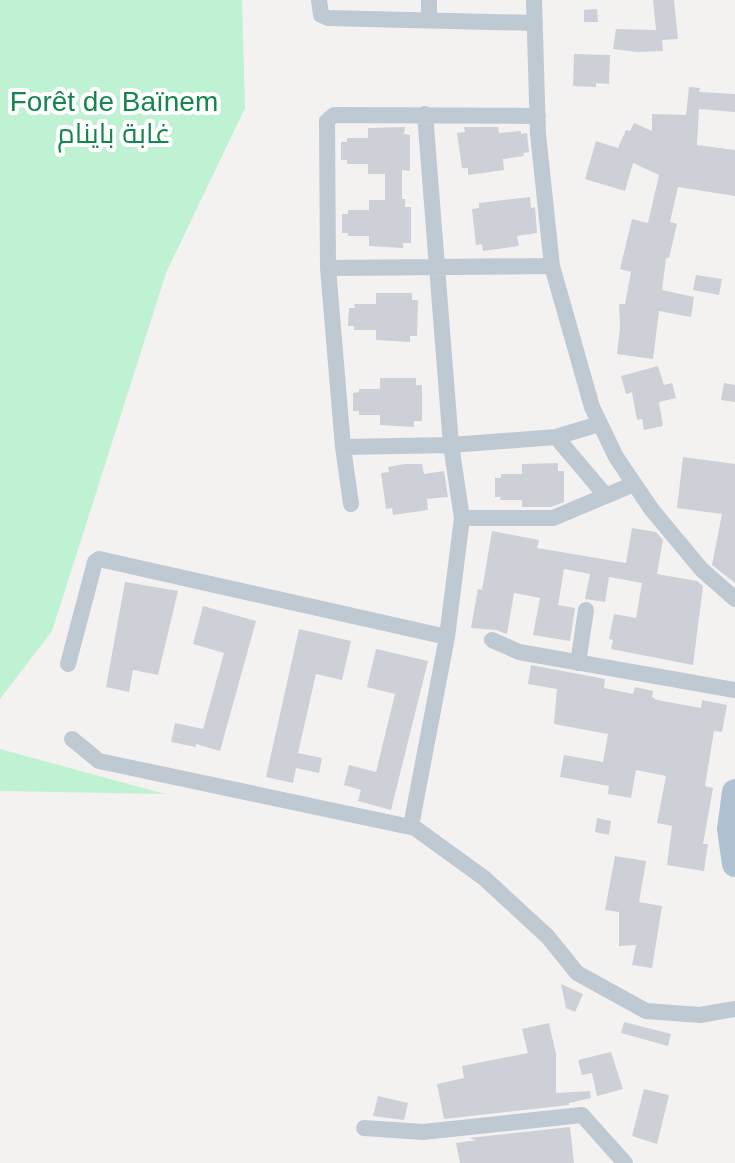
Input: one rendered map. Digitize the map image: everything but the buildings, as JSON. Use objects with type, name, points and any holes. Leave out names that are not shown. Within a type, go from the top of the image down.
[{"type":"main road","points":[[735,792],[730,829],[735,864]]},
{"type":"street","points":[[319,0],[321,15],[328,18],[535,23]]},
{"type":"street","points":[[429,0],[429,20]]},
{"type":"street","points":[[534,0],[538,116],[552,266],[592,407],[634,484],[702,570],[735,599]]},
{"type":"street","points":[[411,826],[447,637],[462,518],[451,445],[425,114]]},
{"type":"street","points":[[351,504],[343,447],[328,268],[327,121],[334,115],[538,116]]},
{"type":"street","points":[[328,268],[552,266]]},
{"type":"street","points":[[343,447],[451,445],[556,437],[599,424]]},
{"type":"street","points":[[556,437],[606,496]]},
{"type":"street","points":[[462,518],[553,518],[634,484]]},
{"type":"street","points":[[68,664],[95,562],[99,559],[447,637]]},
{"type":"street","points":[[578,663],[586,610]]},
{"type":"street","points":[[492,640],[519,652],[735,690]]},
{"type":"street","points":[[72,739],[99,761],[411,826],[484,878],[548,937],[577,973],[646,1011],[700,1015],[735,1009]]},
{"type":"street","points":[[364,1128],[423,1132],[582,1115],[625,1163]]},
{"type":"green space","name":"Forêt de Baïnem غابة باينام","points":[[0,0],[242,0],[245,108],[166,273],[52,631],[0,699]]},
{"type":"green space","points":[[0,749],[165,794],[0,791]]}]
